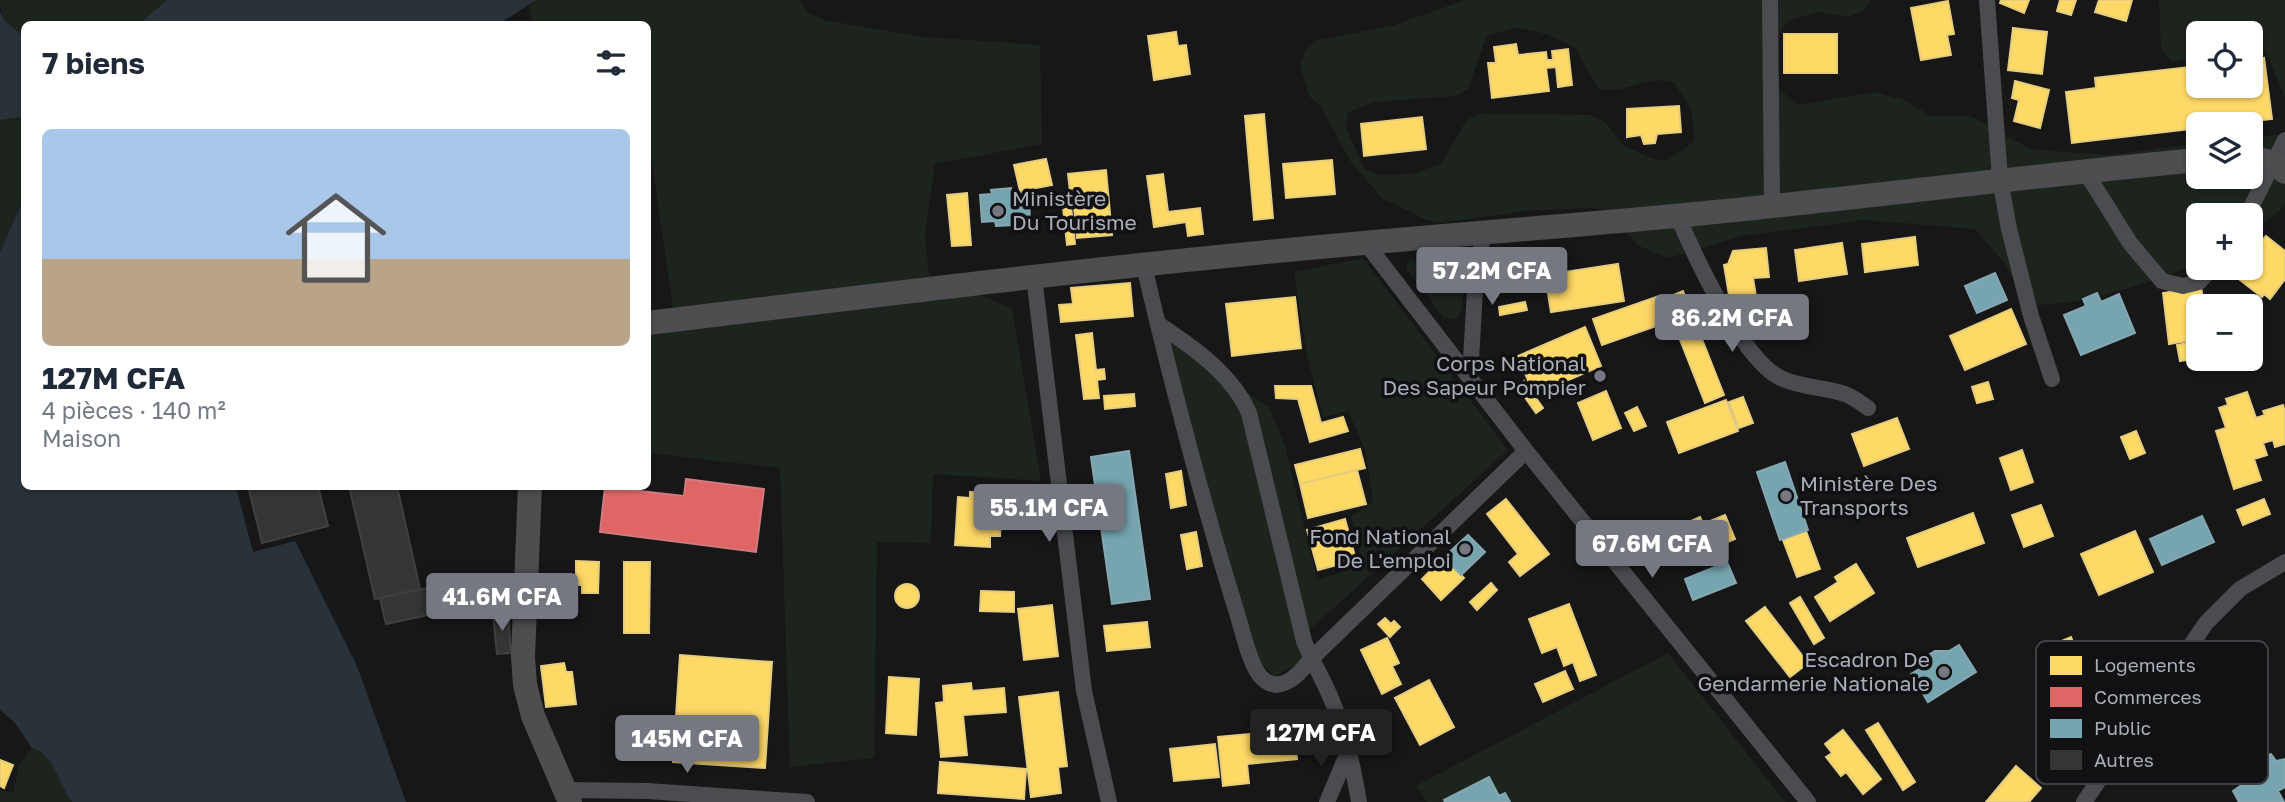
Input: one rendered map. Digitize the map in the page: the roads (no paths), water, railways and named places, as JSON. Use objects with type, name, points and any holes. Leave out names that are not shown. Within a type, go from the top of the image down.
[{"type":"highway","points":[[651,323],[1034,277],[1365,242],[1482,234],[1677,215],[2186,161]]},
{"type":"highway","points":[[530,490],[523,656],[525,685],[533,716],[568,796]]},
{"type":"street","points":[[1770,0],[1772,205]]},
{"type":"street","points":[[1987,0],[2000,179],[2009,229],[2031,316],[2052,379]]},
{"type":"street","points":[[2252,203],[2270,164],[2285,141]]},
{"type":"street","points":[[2085,171],[2130,243],[2162,281],[2183,286],[2201,280]]},
{"type":"street","points":[[1677,215],[1724,313],[1758,360],[1780,379],[1845,394],[1868,408]]},
{"type":"street","points":[[1470,377],[1475,290],[1482,234]]},
{"type":"street","points":[[1365,242],[1526,451],[1808,802]]},
{"type":"street","points":[[1144,266],[1217,550],[1250,654],[1260,675],[1269,682],[1290,681],[1526,451]]},
{"type":"street","points":[[1034,277],[1084,691],[1109,802]]},
{"type":"street","points":[[1158,324],[1191,346],[1224,377],[1244,401],[1301,627],[1311,659],[1332,699],[1349,750],[1359,802]]},
{"type":"street","points":[[2193,641],[2206,622],[2241,589],[2285,562]]},
{"type":"street","points":[[1327,802],[1349,750]]},
{"type":"street","points":[[2084,802],[2096,784]]},
{"type":"street","points":[[568,796],[647,791],[807,802]]},
{"type":"place","name":"Ministère Du Tourisme","points":[[998,211]]},
{"type":"place","name":"Corps National Des Sapeur Pompier","points":[[1600,376]]},
{"type":"place","name":"Ministère Des Transports","points":[[1786,496]]},
{"type":"place","name":"Fond National De L'emploi","points":[[1465,549]]},
{"type":"place","name":"Escadron De Gendarmerie Nationale","points":[[1944,672]]}]
